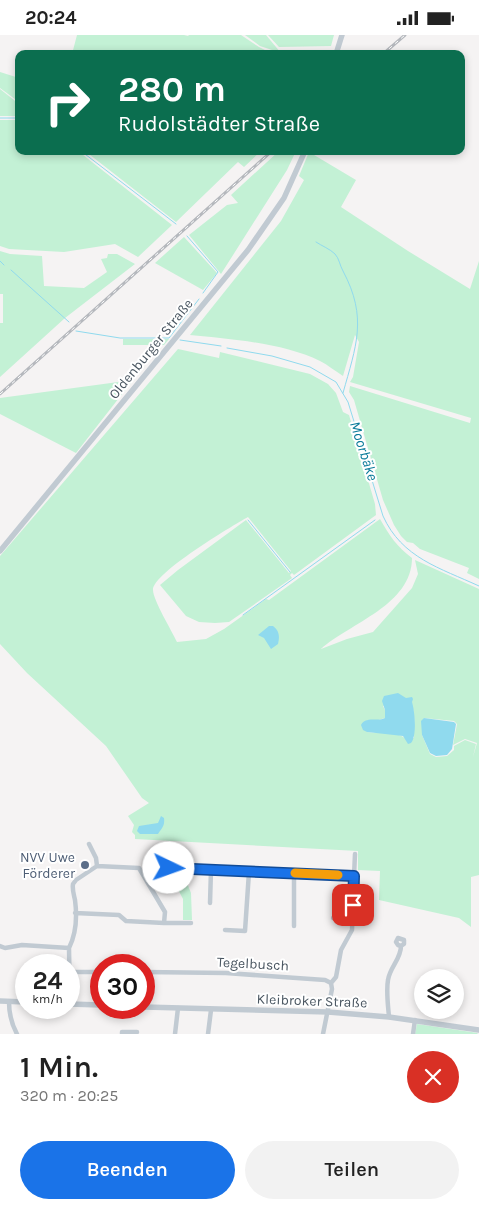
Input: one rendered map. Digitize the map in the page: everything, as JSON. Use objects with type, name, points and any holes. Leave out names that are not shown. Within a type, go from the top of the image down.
[{"type":"street","points":[[337,50],[342,35]]},
{"type":"street","name":"Oldenburger Straße","points":[[0,551],[248,250],[284,198],[303,155]]},
{"type":"street","points":[[89,844],[97,866]]},
{"type":"street","points":[[159,849],[169,868],[354,876]]},
{"type":"street","points":[[323,1034],[332,989],[331,983],[336,977],[341,950],[352,930],[355,854]]},
{"type":"street","points":[[69,954],[69,948],[74,939],[73,884],[97,866],[138,868],[165,912],[164,923]]},
{"type":"street","points":[[210,903],[211,870]]},
{"type":"street","points":[[225,930],[245,931],[247,925],[249,872]]},
{"type":"street","points":[[294,873],[294,926]]},
{"type":"street","points":[[75,913],[119,915],[126,921],[191,923]]},
{"type":"street","points":[[333,918],[353,919]]},
{"type":"street","points":[[0,946],[5,948],[22,945],[69,948]]},
{"type":"street","points":[[388,1017],[388,980],[401,953],[401,946]]},
{"type":"street","name":"Tegelbusch","points":[[155,972],[226,973],[325,980],[331,983]]},
{"type":"street","points":[[0,1001],[15,1002]]},
{"type":"street","points":[[9,1002],[10,1017],[16,1034]]},
{"type":"street","name":"Kleibroker Straße","points":[[155,1007],[328,1012],[415,1020],[479,1030]]},
{"type":"street","points":[[176,1034],[178,1008]]},
{"type":"street","points":[[208,1034],[211,1010]]},
{"type":"street","points":[[413,1034],[415,1020]]},
{"type":"street","points":[[122,1034],[122,1031],[137,1032]]},
{"type":"green space","points":[[77,35],[241,35],[265,50],[73,50]]},
{"type":"green space","points":[[245,35],[266,35],[278,50],[272,50],[260,46]]},
{"type":"green space","points":[[268,35],[334,35],[331,46],[279,47]]},
{"type":"green space","points":[[0,72],[15,77],[15,99],[0,88]]},
{"type":"green space","points":[[0,89],[15,101],[15,116],[0,116]]},
{"type":"green space","points":[[0,120],[15,120],[15,155],[83,155],[172,225],[138,257],[115,244],[64,252],[9,249],[0,246]]},
{"type":"green space","points":[[90,155],[257,155],[244,167],[238,162],[176,222]]},
{"type":"green space","points":[[275,155],[294,155],[287,170],[221,274],[189,235],[227,205],[238,203],[231,195]]},
{"type":"green space","points":[[308,155],[314,155],[356,180],[341,207],[470,289],[479,261],[479,579],[467,573],[469,568],[420,549],[413,543],[407,542],[401,536],[383,500],[354,400],[349,392],[350,386],[470,423],[471,418],[350,382],[353,377],[359,342],[355,335],[343,376],[320,361],[290,350],[256,343],[190,335],[281,221],[304,180],[299,176]]},
{"type":"green space","points":[[184,237],[217,273],[203,290],[155,263]]},
{"type":"green space","points":[[0,251],[10,254],[42,256],[44,286],[84,288],[107,272],[101,259],[107,258],[108,254],[117,254],[135,264],[65,318],[0,377],[0,323],[3,323],[3,294],[0,294]]},
{"type":"green space","points":[[123,339],[169,339],[164,345],[123,345]]},
{"type":"green space","points":[[178,349],[219,358],[220,352],[310,374],[328,384],[336,393],[343,412],[349,415],[375,504],[376,515],[294,575],[292,573],[290,575],[292,578],[229,622],[199,622],[186,616],[160,585],[246,520],[289,573],[291,571],[248,517],[179,562],[156,582],[153,590],[154,595],[177,642],[206,639],[224,629],[266,599],[269,600],[380,519],[402,550],[412,558],[409,574],[402,588],[391,601],[321,649],[373,632],[412,588],[418,574],[415,560],[479,589],[479,875],[471,877],[471,927],[459,918],[379,900],[380,871],[358,870],[358,851],[135,839],[135,835],[132,832],[134,825],[128,816],[149,803],[142,798],[106,746],[27,673],[0,644],[0,556]],"holes":[[[406,698],[414,711],[414,738],[406,739],[393,734],[367,732],[367,720],[375,721],[385,718],[383,706]],[[424,718],[454,721],[457,724],[453,745],[465,739],[477,743],[473,757],[476,744],[465,740],[454,746],[454,750],[447,756],[436,757],[430,754],[422,735]]]},
{"type":"green space","points":[[133,380],[76,453],[0,414],[0,398]]},
{"type":"green space","points":[[168,870],[187,870],[187,883],[191,893],[192,920],[183,920],[183,899]]},
{"type":"green space","points":[[417,1024],[478,1033],[415,1034]]},
{"type":"water","points":[[269,626],[275,628],[279,636],[278,644],[271,649],[264,638],[258,635]]},
{"type":"water","points":[[398,693],[406,698],[412,697],[413,699],[415,730],[413,740],[408,744],[403,736],[367,732],[363,730],[361,725],[369,720],[385,718],[382,701],[384,696]]},
{"type":"water","points":[[424,718],[454,722],[456,724],[452,749],[447,755],[436,756],[430,753],[422,735],[421,721]]},
{"type":"water","points":[[161,816],[164,818],[164,823],[158,834],[140,834],[137,831],[139,826],[158,823]]},
{"type":"waterway","points":[[0,118],[15,118]]},
{"type":"waterway","points":[[86,155],[176,224]]},
{"type":"waterway","points":[[187,236],[218,272],[203,293]]},
{"type":"waterway","points":[[316,242],[336,256],[351,288],[355,303],[357,332],[352,361],[343,393]]},
{"type":"waterway","points":[[0,261],[4,265]]},
{"type":"waterway","points":[[11,270],[69,322]]},
{"type":"waterway","name":"Moorbäke","points":[[76,331],[120,338],[169,338],[199,299]]},
{"type":"waterway","name":"Moorbäke","points":[[180,340],[221,346]]},
{"type":"waterway","name":"Moorbäke","points":[[227,348],[272,356],[310,367],[336,382],[348,402],[383,516],[391,530],[411,552],[423,560],[479,586]]},
{"type":"waterway","points":[[248,520],[290,572]]},
{"type":"waterway","points":[[243,615],[375,520]]},
{"type":"railway","points":[[388,50],[405,35]]},
{"type":"railway","points":[[0,394],[268,155]]},
{"type":"slow traffic","points":[[295,873],[338,875]]},
{"type":"place","name":"NVV Uwe Förderer","points":[[85,865]]},
{"type":"route","points":[[169,868],[354,876],[353,905]]}]
